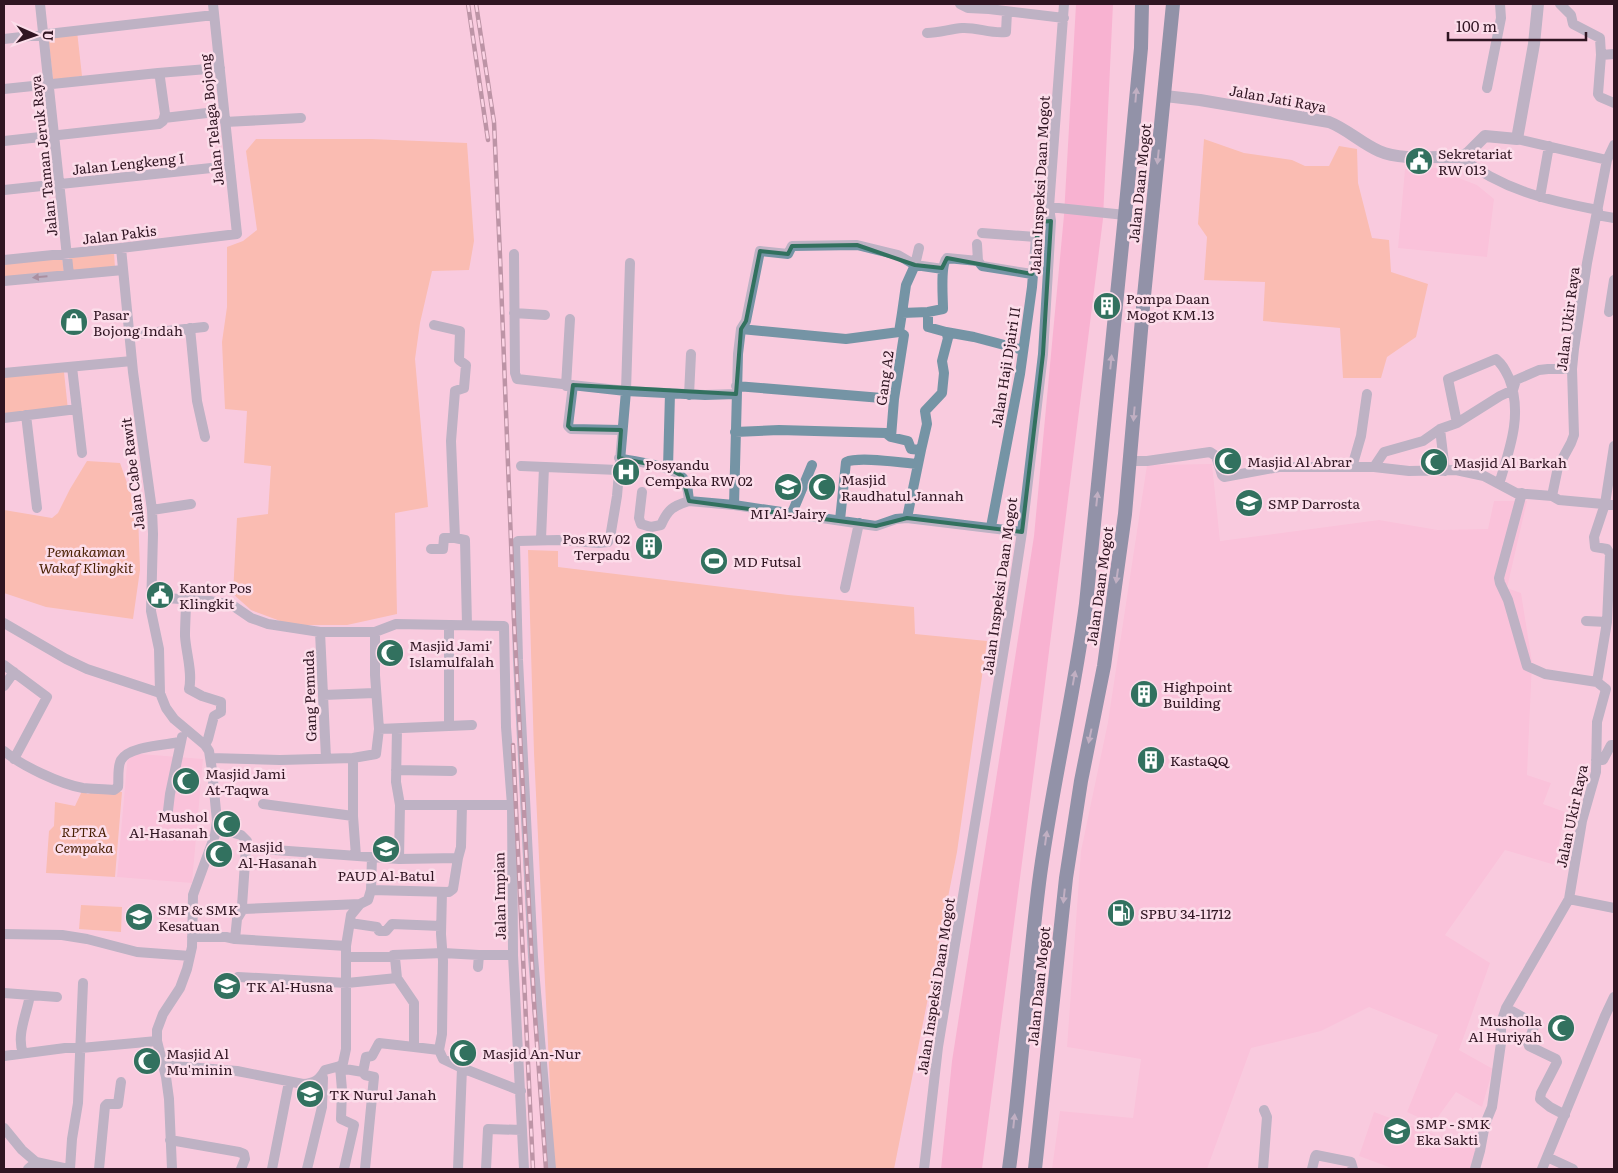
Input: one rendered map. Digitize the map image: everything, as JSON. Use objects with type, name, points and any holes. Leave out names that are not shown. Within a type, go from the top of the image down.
[{"type":"highway","name":"Jalan Daan Mogot","points":[[1009,1169],[1039,884],[1050,807],[1079,654],[1086,604],[1141,48],[1142,4]]},
{"type":"highway","name":"Jalan Daan Mogot","points":[[1035,1169],[1066,878],[1079,789],[1104,666],[1125,514],[1173,4]]},
{"type":"street","name":"Jalan Taman Jeruk Raya","points":[[40,4],[69,275]]},
{"type":"street","name":"Jalan Telaga Bojong","points":[[213,4],[237,234]]},
{"type":"street","points":[[960,4],[968,8],[1064,18]]},
{"type":"street","name":"Jalan Inspeksi Daan Mogot","points":[[924,1169],[938,1047],[1022,532],[1043,354],[1064,4]]},
{"type":"street","points":[[1487,88],[1501,18],[1500,4]]},
{"type":"street","points":[[1518,139],[1534,44],[1538,4]]},
{"type":"street","points":[[1560,4],[1571,15],[1573,24],[1600,38],[1601,54],[1598,94],[1600,97],[1614,103]]},
{"type":"street","points":[[926,33],[964,28],[997,33],[1006,32],[1007,12]]},
{"type":"street","points":[[4,39],[214,15]]},
{"type":"street","points":[[1601,54],[1614,54]]},
{"type":"street","points":[[4,89],[220,68]]},
{"type":"street","points":[[4,141],[159,124],[164,118],[158,74]]},
{"type":"street","name":"Jalan Jati Raya","points":[[1165,96],[1200,100],[1329,122],[1338,125],[1378,150],[1396,156],[1460,157]]},
{"type":"street","points":[[164,118],[225,116],[301,118]]},
{"type":"street","points":[[1609,164],[1518,139],[1485,136],[1468,153],[1460,157],[1500,183],[1554,202],[1614,218]]},
{"type":"street","name":"Jalan Ukir Raya","points":[[1552,496],[1558,467],[1571,443],[1575,429],[1572,369],[1597,213],[1614,145]]},
{"type":"street","points":[[1540,197],[1548,146]]},
{"type":"street","name":"Jalan Lengkeng I","points":[[4,190],[230,166]]},
{"type":"street","points":[[1052,207],[1125,215]]},
{"type":"street","points":[[982,233],[1036,237],[1040,222],[1050,221]]},
{"type":"street","name":"Jalan Pakis","points":[[4,260],[237,234]]},
{"type":"street","name":"Jalan Haji Djairi II","points":[[991,528],[1023,350],[1032,287],[1036,237]]},
{"type":"street","points":[[977,244],[978,261],[982,266],[1032,274]]},
{"type":"street","points":[[734,505],[738,354],[741,329],[746,321],[760,251],[788,254],[792,246],[857,245],[898,255],[915,264],[944,269]]},
{"type":"street","name":"Jalan Cabe Rawit","points":[[121,248],[132,361],[152,510],[151,611],[160,658],[160,693],[166,708],[174,718],[205,745]]},
{"type":"street","name":"Gang A2","points":[[891,438],[894,399],[904,335],[899,332],[906,285],[915,264],[919,248]]},
{"type":"street","points":[[514,254],[515,373],[517,379],[626,391],[689,395],[736,390],[894,399]]},
{"type":"street","points":[[902,313],[928,312],[942,309],[944,269],[947,258],[978,261]]},
{"type":"street","points":[[551,1169],[533,957],[517,619],[516,543],[518,541],[541,539],[599,543],[608,542],[610,538],[626,391],[630,263]]},
{"type":"street","points":[[4,280],[123,270]]},
{"type":"street","points":[[1610,312],[1614,280]]},
{"type":"street","points":[[928,312],[928,327],[1023,350]]},
{"type":"street","points":[[514,313],[545,315]]},
{"type":"street","points":[[570,319],[568,426],[571,429],[621,430]]},
{"type":"street","points":[[434,325],[460,331],[459,360],[466,365],[464,388],[455,391],[451,441],[455,538]]},
{"type":"street","points":[[129,335],[204,327]]},
{"type":"street","points":[[190,328],[197,401],[205,437]]},
{"type":"street","points":[[741,329],[846,339],[899,332]]},
{"type":"street","points":[[907,518],[927,424],[925,411],[942,393],[944,373],[942,361],[948,338],[946,332]]},
{"type":"street","points":[[689,395],[691,354]]},
{"type":"street","points":[[1457,423],[1448,379],[1496,359],[1504,365],[1513,390],[1516,412],[1510,448],[1499,484]]},
{"type":"street","points":[[4,373],[132,361]]},
{"type":"street","points":[[72,367],[82,453]]},
{"type":"street","points":[[1374,467],[1384,452],[1423,441],[1440,429],[1475,414],[1500,396],[1513,390],[1516,380],[1531,375],[1536,371],[1572,369]]},
{"type":"street","points":[[668,468],[670,393]]},
{"type":"street","points":[[1352,467],[1361,436],[1368,394]]},
{"type":"street","points":[[4,418],[78,409]]},
{"type":"street","points":[[26,415],[37,508]]},
{"type":"street","points":[[1440,429],[1445,471]]},
{"type":"street","points":[[735,432],[779,430],[876,433],[908,441],[911,449],[921,450]]},
{"type":"street","points":[[1130,461],[1147,461],[1210,452],[1216,456],[1224,477],[1279,467],[1374,467],[1409,472],[1456,470],[1484,476],[1516,493],[1552,496],[1559,500],[1610,504],[1614,446]]},
{"type":"street","points":[[619,458],[668,468],[682,476],[687,484],[689,500]]},
{"type":"street","points":[[840,520],[846,462],[850,460],[872,460],[918,464]]},
{"type":"street","points":[[792,514],[812,464]]},
{"type":"street","points":[[521,466],[618,470]]},
{"type":"street","points":[[541,539],[544,467]]},
{"type":"street","points":[[642,492],[639,518],[641,524],[651,527],[661,525],[666,513],[676,504],[689,500],[876,526],[896,519],[907,518],[1022,532]]},
{"type":"street","points":[[1522,493],[1499,578],[1508,600],[1527,666],[1545,674],[1597,682]]},
{"type":"street","points":[[152,510],[191,504]]},
{"type":"street","name":"Jalan Ukir Raya","points":[[1475,1169],[1485,1124],[1492,1107],[1501,1043],[1501,1023],[1506,1008],[1568,898],[1582,821],[1596,772],[1597,722],[1606,689],[1597,682],[1607,622],[1610,554],[1606,549],[1595,547],[1594,537],[1610,504]]},
{"type":"street","points":[[845,588],[859,523]]},
{"type":"street","points":[[431,549],[443,549],[444,538],[465,540],[467,625]]},
{"type":"street","points":[[151,596],[210,601],[232,605],[251,618],[268,624],[320,632],[375,632],[396,624],[502,626],[517,619]]},
{"type":"street","points":[[172,1169],[168,1099],[157,1041],[159,1022],[180,988],[190,956],[193,895],[216,828],[211,758],[205,745],[214,716],[221,712],[222,702],[202,696],[189,688],[191,679],[185,635],[186,600]]},
{"type":"street","points":[[1586,621],[1607,622]]},
{"type":"street","points":[[4,622],[66,660],[87,669],[160,693]]},
{"type":"street","points":[[449,624],[449,726]]},
{"type":"street","name":"Jalan Impian","points":[[502,626],[506,727],[512,805],[513,955],[524,1169]]},
{"type":"street","name":"Gang Pemuda","points":[[320,632],[326,758]]},
{"type":"street","points":[[211,758],[280,760],[353,758],[376,754],[379,729],[375,694],[375,632]]},
{"type":"street","points":[[4,665],[47,696],[14,759]]},
{"type":"street","points":[[4,686],[14,672]]},
{"type":"street","points":[[323,695],[375,694]]},
{"type":"street","points":[[379,729],[472,725]]},
{"type":"street","points":[[167,819],[170,794],[184,728]]},
{"type":"street","points":[[397,729],[396,786],[400,805],[399,859]]},
{"type":"street","points":[[4,751],[14,759],[42,774],[77,786],[114,790],[118,787],[120,760],[134,751],[143,748],[180,742]]},
{"type":"street","points":[[1596,760],[1602,761],[1610,745],[1614,745]]},
{"type":"street","points":[[353,758],[353,816],[356,856]]},
{"type":"street","points":[[396,770],[452,771]]},
{"type":"street","points":[[263,804],[353,816]]},
{"type":"street","points":[[400,805],[512,805]]},
{"type":"street","points":[[371,890],[449,892],[453,889],[461,847],[462,805]]},
{"type":"street","points":[[216,828],[241,835],[247,841],[243,909],[236,918],[235,939]]},
{"type":"street","points":[[246,848],[399,859],[458,858]]},
{"type":"street","points":[[243,909],[360,904],[368,900],[371,890],[372,857]]},
{"type":"street","points":[[442,892],[442,1034],[439,1050],[443,1059],[521,1091]]},
{"type":"street","points":[[1568,898],[1614,908]]},
{"type":"street","points":[[163,1065],[237,1071],[303,1084],[312,1083],[318,1080],[325,1070],[340,1066],[343,1063],[346,1049],[346,946],[351,915],[360,904]]},
{"type":"street","points":[[350,923],[377,927],[378,931],[386,931],[392,924],[441,926]]},
{"type":"street","points":[[4,934],[62,935],[87,939],[137,952],[190,956]]},
{"type":"street","points":[[192,936],[346,946]]},
{"type":"street","points":[[347,957],[392,957],[393,955],[442,953],[513,955]]},
{"type":"street","points":[[478,967],[479,955]]},
{"type":"street","points":[[392,957],[395,958],[397,978],[414,1003],[414,1046]]},
{"type":"street","points":[[238,977],[347,983],[397,978]]},
{"type":"street","points":[[4,1128],[32,1166],[69,1169],[78,1103],[83,984]]},
{"type":"street","points":[[4,993],[57,997]]},
{"type":"street","points":[[22,1052],[20,1037],[30,995]]},
{"type":"street","points":[[1542,1169],[1614,997]]},
{"type":"street","points":[[1506,1008],[1535,1024],[1528,1045],[1556,1059],[1557,1062],[1541,1093],[1540,1099],[1550,1107],[1565,1114]]},
{"type":"street","points":[[4,1056],[22,1052],[81,1046],[157,1041]]},
{"type":"street","points":[[363,1072],[366,1057],[372,1056],[379,1043],[439,1050]]},
{"type":"street","points":[[340,1066],[374,1077],[365,1169]]},
{"type":"street","points":[[340,1066],[342,1090],[341,1119],[354,1125],[344,1169]]},
{"type":"street","points":[[458,1169],[462,1068]]},
{"type":"street","points":[[306,1169],[322,1107],[322,1075]]},
{"type":"street","points":[[99,1169],[105,1106],[106,1104],[118,1104],[120,1082]]},
{"type":"street","points":[[272,1169],[290,1082]]},
{"type":"street","points":[[1262,1169],[1267,1117],[1264,1110]]},
{"type":"street","points":[[486,1169],[488,1129],[522,1130]]},
{"type":"street","points":[[170,1140],[205,1144],[244,1154],[245,1159],[241,1169]]},
{"type":"street","points":[[1312,1169],[1316,1155],[1351,1162],[1354,1169]]},
{"type":"street","points":[[1547,1158],[1573,1169]]},
{"type":"highlighted area","points":[[1051,221],[1043,354],[1022,532],[907,518],[876,526],[689,501],[682,476],[668,468],[619,458],[621,430],[571,429],[568,426],[573,385],[736,394],[741,329],[746,321],[760,251],[788,254],[792,246],[857,245],[915,265],[942,268],[947,258],[1032,274],[1039,222]]},
{"type":"shaded area","points":[[1076,4],[1113,4],[1103,219],[982,1169],[941,1169],[952,1061],[1034,536],[1064,215]]},
{"type":"shaded area","points":[[1457,167],[1456,177],[1477,185],[1494,199],[1487,257],[1398,248],[1405,169]]},
{"type":"shaded area","points":[[1212,464],[1220,541],[1379,520],[1438,530],[1488,529],[1494,501],[1527,501],[1507,588],[1521,593],[1532,662],[1527,775],[1551,783],[1543,804],[1565,812],[1555,865],[1505,850],[1445,935],[1490,963],[1459,1050],[1493,1069],[1482,1107],[1456,1092],[1433,1124],[1407,1112],[1438,1035],[1369,1007],[1321,1031],[1251,1048],[1207,1169],[1052,1169],[1060,1111],[1133,1118],[1141,1059],[1067,1047],[1081,851],[1108,722],[1147,465]]},
{"type":"shaded area","points":[[128,753],[203,759],[192,883],[117,877]]},
{"type":"shaded area","name":"SMP - SMK Eka Sakti","points":[[1374,1112],[1477,1150],[1471,1169],[1394,1169],[1359,1156]]},
{"type":"green space","points":[[77,31],[82,76],[53,80],[48,34]]},
{"type":"green space","points":[[256,139],[371,139],[467,143],[474,241],[469,270],[432,271],[420,323],[415,359],[428,507],[395,513],[397,614],[347,625],[291,625],[251,610],[233,594],[237,518],[268,514],[271,466],[244,463],[247,411],[225,409],[222,342],[227,307],[227,247],[243,241],[257,230],[246,151]]},
{"type":"green space","points":[[1204,139],[1244,153],[1292,160],[1305,166],[1329,166],[1339,146],[1357,149],[1358,183],[1372,238],[1389,240],[1391,272],[1428,284],[1416,337],[1387,357],[1381,378],[1343,378],[1340,328],[1263,321],[1265,282],[1204,280],[1207,237],[1198,224]]},
{"type":"green space","points":[[114,252],[115,268],[71,272],[69,255]]},
{"type":"green space","points":[[62,257],[64,272],[4,278],[4,263]]},
{"type":"green space","points":[[64,372],[68,410],[4,417],[4,377]]},
{"type":"green space","name":"Pemakaman Wakaf Klingkit","points":[[87,461],[120,463],[138,514],[140,570],[133,619],[46,607],[4,593],[4,510],[52,518],[58,513]]},
{"type":"green space","points":[[528,550],[558,551],[558,567],[788,595],[914,607],[915,634],[987,641],[957,852],[894,1169],[554,1169],[534,753]]},
{"type":"green space","name":"RPTRA Cempaka","points":[[97,790],[122,792],[115,877],[46,873],[49,831],[54,826],[55,802],[75,806],[82,791],[88,794]]},
{"type":"green space","points":[[81,905],[122,907],[121,932],[79,929]]},
{"type":"railway","points":[[468,4],[488,140]]},
{"type":"railway","points":[[476,4],[494,122],[514,620],[534,1002],[546,1169]]},
{"type":"railway","points":[[513,745],[533,1169]]},
{"type":"place","name":"Sekretariat RW 013","points":[[1419,161]]},
{"type":"place","name":"Pompa Daan Mogot KM.13","points":[[1107,306]]},
{"type":"place","name":"Pasar Bojong Indah","points":[[74,322]]},
{"type":"place","name":"Masjid Al Abrar","points":[[1228,461]]},
{"type":"place","name":"Masjid Al Barkah","points":[[1434,462]]},
{"type":"place","name":"Posyandu Cempaka RW 02","points":[[626,472]]},
{"type":"place","name":"MI Al-Jairy","points":[[788,487]]},
{"type":"place","name":"Masjid Raudhatul Jannah","points":[[822,487]]},
{"type":"place","name":"SMP Darrosta","points":[[1249,503]]},
{"type":"place","name":"Pos RW 02 Terpadu","points":[[649,546]]},
{"type":"place","name":"MD Futsal","points":[[714,561]]},
{"type":"place","name":"Kantor Pos Klingkit","points":[[160,595]]},
{"type":"place","name":"Masjid Jami' Islamulfalah","points":[[390,653]]},
{"type":"place","name":"Highpoint Building","points":[[1144,694]]},
{"type":"place","name":"KastaQQ","points":[[1151,760]]},
{"type":"place","name":"Masjid Jami At-Taqwa","points":[[186,781]]},
{"type":"place","name":"Mushol Al-Hasanah","points":[[227,824]]},
{"type":"place","name":"PAUD Al-Batul","points":[[386,849]]},
{"type":"place","name":"Masjid Al-Hasanah","points":[[219,854]]},
{"type":"place","name":"SPBU 34-11712","points":[[1121,913]]},
{"type":"place","name":"SMP & SMK Kesatuan","points":[[139,917]]},
{"type":"place","name":"TK Al-Husna","points":[[227,986]]},
{"type":"place","name":"Musholla Al Huriyah","points":[[1561,1028]]},
{"type":"place","name":"Masjid An-Nur","points":[[463,1053]]},
{"type":"place","name":"Masjid Al Mu'minin","points":[[147,1061]]},
{"type":"place","name":"TK Nurul Janah","points":[[310,1094]]},
{"type":"place","name":"SMP - SMK Eka Sakti","points":[[1397,1131]]}]
